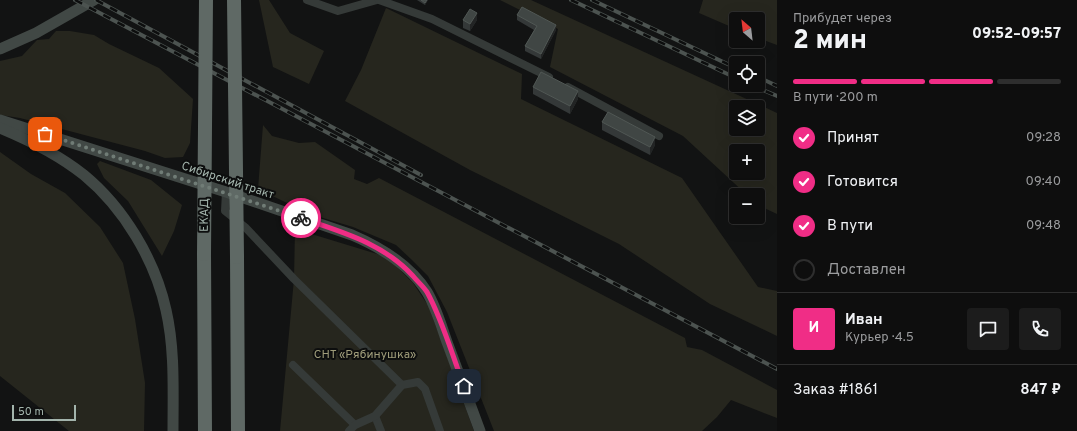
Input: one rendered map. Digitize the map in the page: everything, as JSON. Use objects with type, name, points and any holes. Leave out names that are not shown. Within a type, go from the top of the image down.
[{"type":"highway","name":"ЕКАД","points":[[205,431],[204,254],[206,0]]},
{"type":"highway","points":[[234,0],[238,257],[238,431]]},
{"type":"main road","points":[[1,48],[36,33],[94,0]]},
{"type":"main road","name":"Сибирский тракт","points":[[0,120],[226,192],[352,235],[372,244],[399,262],[426,291],[480,431]]},
{"type":"main road","points":[[0,128],[43,148],[85,176],[120,213],[146,255],[159,283],[166,311],[173,372],[173,431]]},
{"type":"street","points":[[307,0],[338,11],[378,0],[432,19],[558,81],[659,136]]},
{"type":"street","points":[[226,192],[225,211],[245,227],[294,279],[402,385]]},
{"type":"street","points":[[293,365],[352,428],[375,416],[402,385],[418,382],[425,389],[440,431]]},
{"type":"street","points":[[375,416],[381,431]]},
{"type":"green space","points":[[259,0],[269,0],[290,33],[324,51],[309,84],[273,67]]},
{"type":"green space","points":[[500,0],[531,0],[749,100],[729,100],[729,136],[765,136],[765,107],[777,113],[777,214],[765,208],[765,188],[739,188],[731,180],[765,180],[765,144],[729,144],[729,178],[683,136],[550,67],[558,29]]},
{"type":"green space","points":[[703,0],[777,0],[777,45],[765,41],[765,12],[729,12],[729,26],[699,13]]},
{"type":"green space","points":[[386,8],[522,74],[521,99],[682,178],[758,287],[777,291],[777,336],[710,304],[619,244],[470,170],[345,101],[361,70]]},
{"type":"green space","points":[[56,31],[70,31],[94,35],[109,44],[159,68],[193,99],[190,143],[183,157],[165,158],[145,151],[20,118],[0,115],[0,61],[22,56],[37,40],[49,39]]},
{"type":"green space","points":[[263,125],[272,136],[299,143],[315,142],[355,170],[354,179],[367,184],[379,178],[685,338],[687,347],[702,350],[777,390],[777,418],[731,400],[717,417],[702,431],[494,431],[447,312],[428,276],[396,245],[353,227],[310,214],[258,189]]},
{"type":"green space","points":[[0,152],[31,174],[65,193],[100,227],[123,263],[135,319],[145,383],[144,431],[69,431],[0,376]]},
{"type":"green space","points":[[100,161],[151,180],[182,205],[174,231],[162,256],[128,201],[104,178],[97,164]]},
{"type":"green space","name":"СНТ «Рябинушка»","points":[[295,229],[387,257],[413,283],[429,307],[474,431],[280,431],[294,279]]},
{"type":"building","points":[[522,7],[556,25],[541,54],[525,46],[537,26],[517,15]]},
{"type":"building","points":[[470,9],[477,13],[470,24],[463,20]]},
{"type":"building","points":[[541,72],[578,91],[570,106],[533,87]]},
{"type":"building","points":[[608,112],[655,137],[650,147],[602,122]]},
{"type":"railway","points":[[75,0],[777,369]]},
{"type":"railway","points":[[96,0],[421,175]]},
{"type":"railway","points":[[571,0],[729,75]]},
{"type":"railway","points":[[592,0],[729,65]]},
{"type":"railway","points":[[765,80],[777,86]]},
{"type":"railway","points":[[765,91],[777,96]]},
{"type":"way so far","points":[[45,134],[226,192],[301,218]]},
{"type":"route","points":[[301,218],[352,235],[372,244],[390,255],[408,270],[426,291],[436,311],[464,386]]}]
